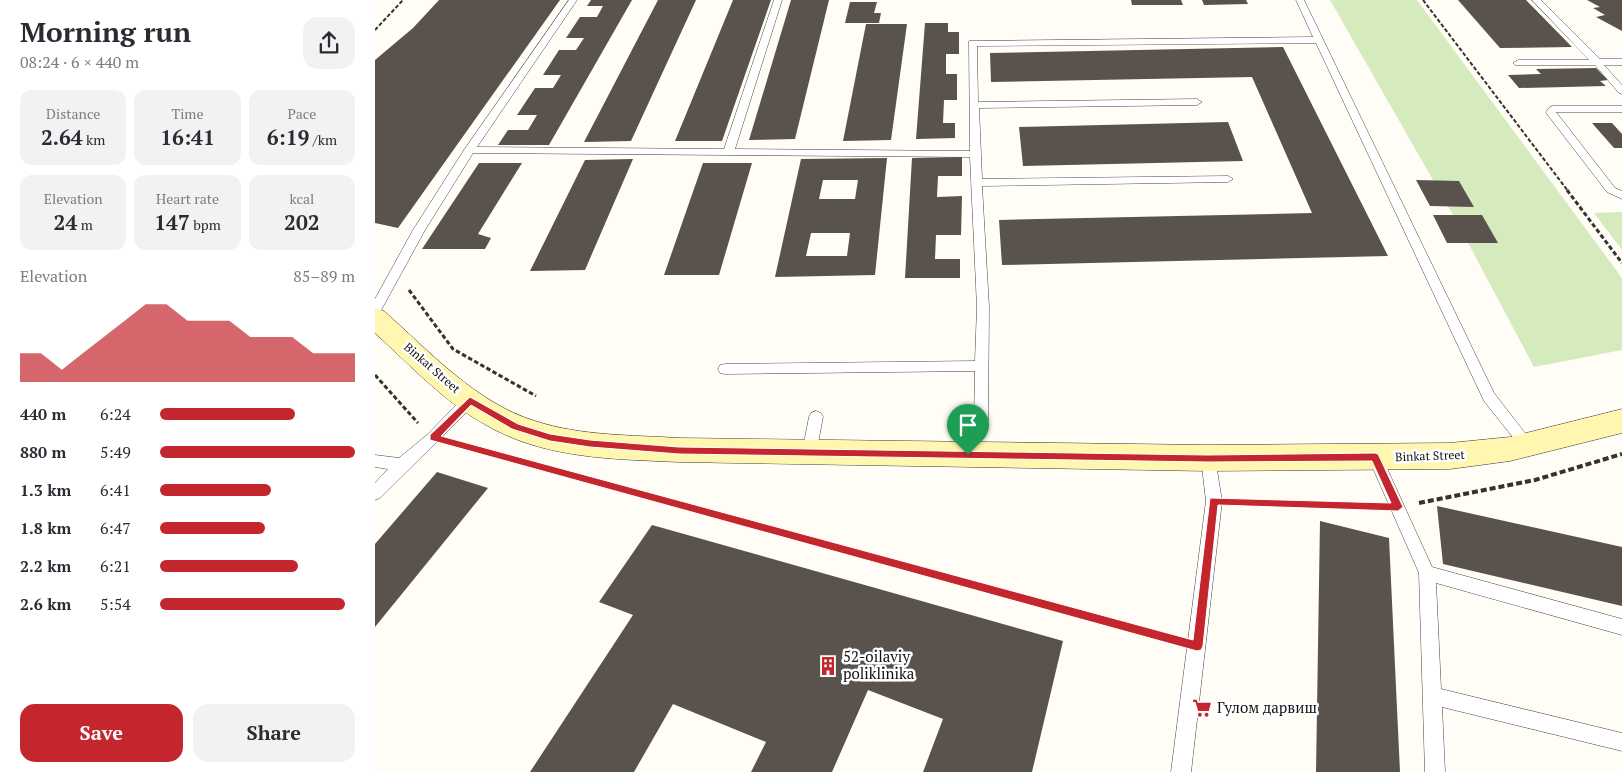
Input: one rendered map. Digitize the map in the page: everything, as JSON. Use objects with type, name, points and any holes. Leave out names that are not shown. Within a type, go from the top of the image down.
[{"type":"main road","name":"Binkat Street","points":[[375,318],[470,400],[515,426],[550,438],[569,441],[679,450],[809,453],[1208,458],[1375,457],[1471,455],[1528,446],[1622,421]]},
{"type":"lane","points":[[375,311],[395,271],[469,150],[573,0]]},
{"type":"lane","points":[[728,153],[778,0]]},
{"type":"lane","points":[[1300,0],[1489,397],[1528,446]]},
{"type":"lane","points":[[1536,0],[1596,61],[1622,91]]},
{"type":"lane","points":[[968,455],[981,420],[983,307],[975,154],[972,43],[1319,40]]},
{"type":"lane","points":[[1517,63],[1622,62]]},
{"type":"lane","points":[[973,105],[1197,102]]},
{"type":"lane","points":[[1622,109],[1553,109],[1551,112],[1611,190],[1622,195]]},
{"type":"lane","points":[[469,150],[975,154]]},
{"type":"lane","points":[[977,183],[1228,179]]},
{"type":"lane","points":[[725,369],[982,366]]},
{"type":"lane","points":[[375,493],[470,400]]},
{"type":"lane","points":[[809,453],[816,417]]},
{"type":"lane","points":[[1375,457],[1427,573],[1435,772]]},
{"type":"lane","points":[[1181,772],[1213,501],[1208,458]]},
{"type":"lane","points":[[375,461],[402,465]]},
{"type":"lane","points":[[1427,573],[1622,627]]},
{"type":"lane","points":[[1432,696],[1622,742]]},
{"type":"path","points":[[375,30],[403,0]]},
{"type":"path","points":[[1423,0],[1622,263]]},
{"type":"path","points":[[395,271],[453,349],[536,396]]},
{"type":"path","points":[[375,375],[433,438],[1197,646]]},
{"type":"path","points":[[1213,501],[1398,507],[1535,480],[1622,454]]},
{"type":"green space","points":[[1330,0],[1417,0],[1622,278],[1622,350],[1534,367],[1457,222]]},
{"type":"green space","points":[[1622,212],[1622,250],[1594,213]]},
{"type":"building","points":[[439,0],[560,0],[398,228],[375,223],[375,60],[413,28]]},
{"type":"building","points":[[591,0],[632,0],[549,145],[498,145],[508,130],[528,130],[537,115],[517,115],[535,88],[553,88],[561,75],[543,75],[559,50],[576,50],[584,38],[566,38],[580,17],[597,17],[603,6],[587,6]]},
{"type":"building","points":[[658,0],[696,0],[631,141],[584,142]]},
{"type":"building","points":[[733,0],[771,0],[722,141],[675,141]]},
{"type":"building","points":[[791,0],[829,0],[795,139],[749,140]]},
{"type":"building","points":[[1131,0],[1181,0],[1183,5],[1132,5]]},
{"type":"building","points":[[1202,0],[1246,0],[1248,4],[1204,5]]},
{"type":"building","points":[[1458,0],[1526,0],[1572,47],[1500,48]]},
{"type":"building","points":[[1587,0],[1622,0],[1622,31],[1596,17],[1605,15],[1593,8],[1600,7]]},
{"type":"building","points":[[850,2],[877,2],[874,13],[881,13],[879,23],[845,23]]},
{"type":"building","points":[[925,23],[948,23],[948,32],[959,32],[959,54],[946,54],[946,74],[957,74],[957,100],[944,100],[943,123],[955,123],[955,138],[916,139]]},
{"type":"building","points":[[866,24],[907,24],[891,140],[843,141]]},
{"type":"building","points":[[1283,47],[1388,256],[1002,265],[999,220],[1312,213],[1252,77],[991,82],[990,53]]},
{"type":"building","points":[[1596,68],[1608,80],[1600,81],[1606,86],[1519,88],[1508,75],[1541,74],[1536,69]]},
{"type":"building","points":[[1228,122],[1243,161],[1023,166],[1019,127]]},
{"type":"building","points":[[1592,123],[1612,123],[1622,134],[1622,148],[1614,148]]},
{"type":"building","points":[[962,157],[962,176],[938,176],[937,197],[962,196],[961,235],[936,235],[935,259],[960,259],[960,278],[905,278],[912,158]]},
{"type":"building","points":[[887,158],[875,275],[775,277],[801,159]],"holes":[[[823,180],[858,180],[855,199],[819,199]],[[811,233],[850,233],[847,256],[806,256]]]},
{"type":"building","points":[[633,159],[585,270],[530,271],[585,160]]},
{"type":"building","points":[[479,163],[522,163],[478,234],[491,238],[485,249],[422,249]]},
{"type":"building","points":[[703,163],[752,163],[719,275],[664,275]]},
{"type":"building","points":[[1416,180],[1459,181],[1474,207],[1430,206]]},
{"type":"building","points":[[1433,215],[1482,215],[1498,243],[1447,243]]},
{"type":"building","points":[[437,472],[488,488],[375,627],[375,544]]},
{"type":"building","points":[[1437,506],[1622,547],[1622,606],[1443,564]]},
{"type":"building","points":[[1320,521],[1389,538],[1400,772],[1316,772]]},
{"type":"building","name":"52-oilaviy poliklinika","points":[[652,525],[1063,641],[1032,772],[923,772],[943,719],[868,690],[832,772],[751,772],[766,742],[673,704],[634,772],[530,772],[633,615],[599,602]]},
{"type":"place","name":"52-oilaviy poliklinika","points":[[828,666]]},
{"type":"place","name":"Гулом дарвиш","points":[[1202,708]]},
{"type":"route","points":[[470,400],[515,426],[550,438],[590,444],[679,450],[968,455],[1208,458],[1375,457],[1398,507],[1213,501],[1197,646],[433,438],[470,400]]}]
